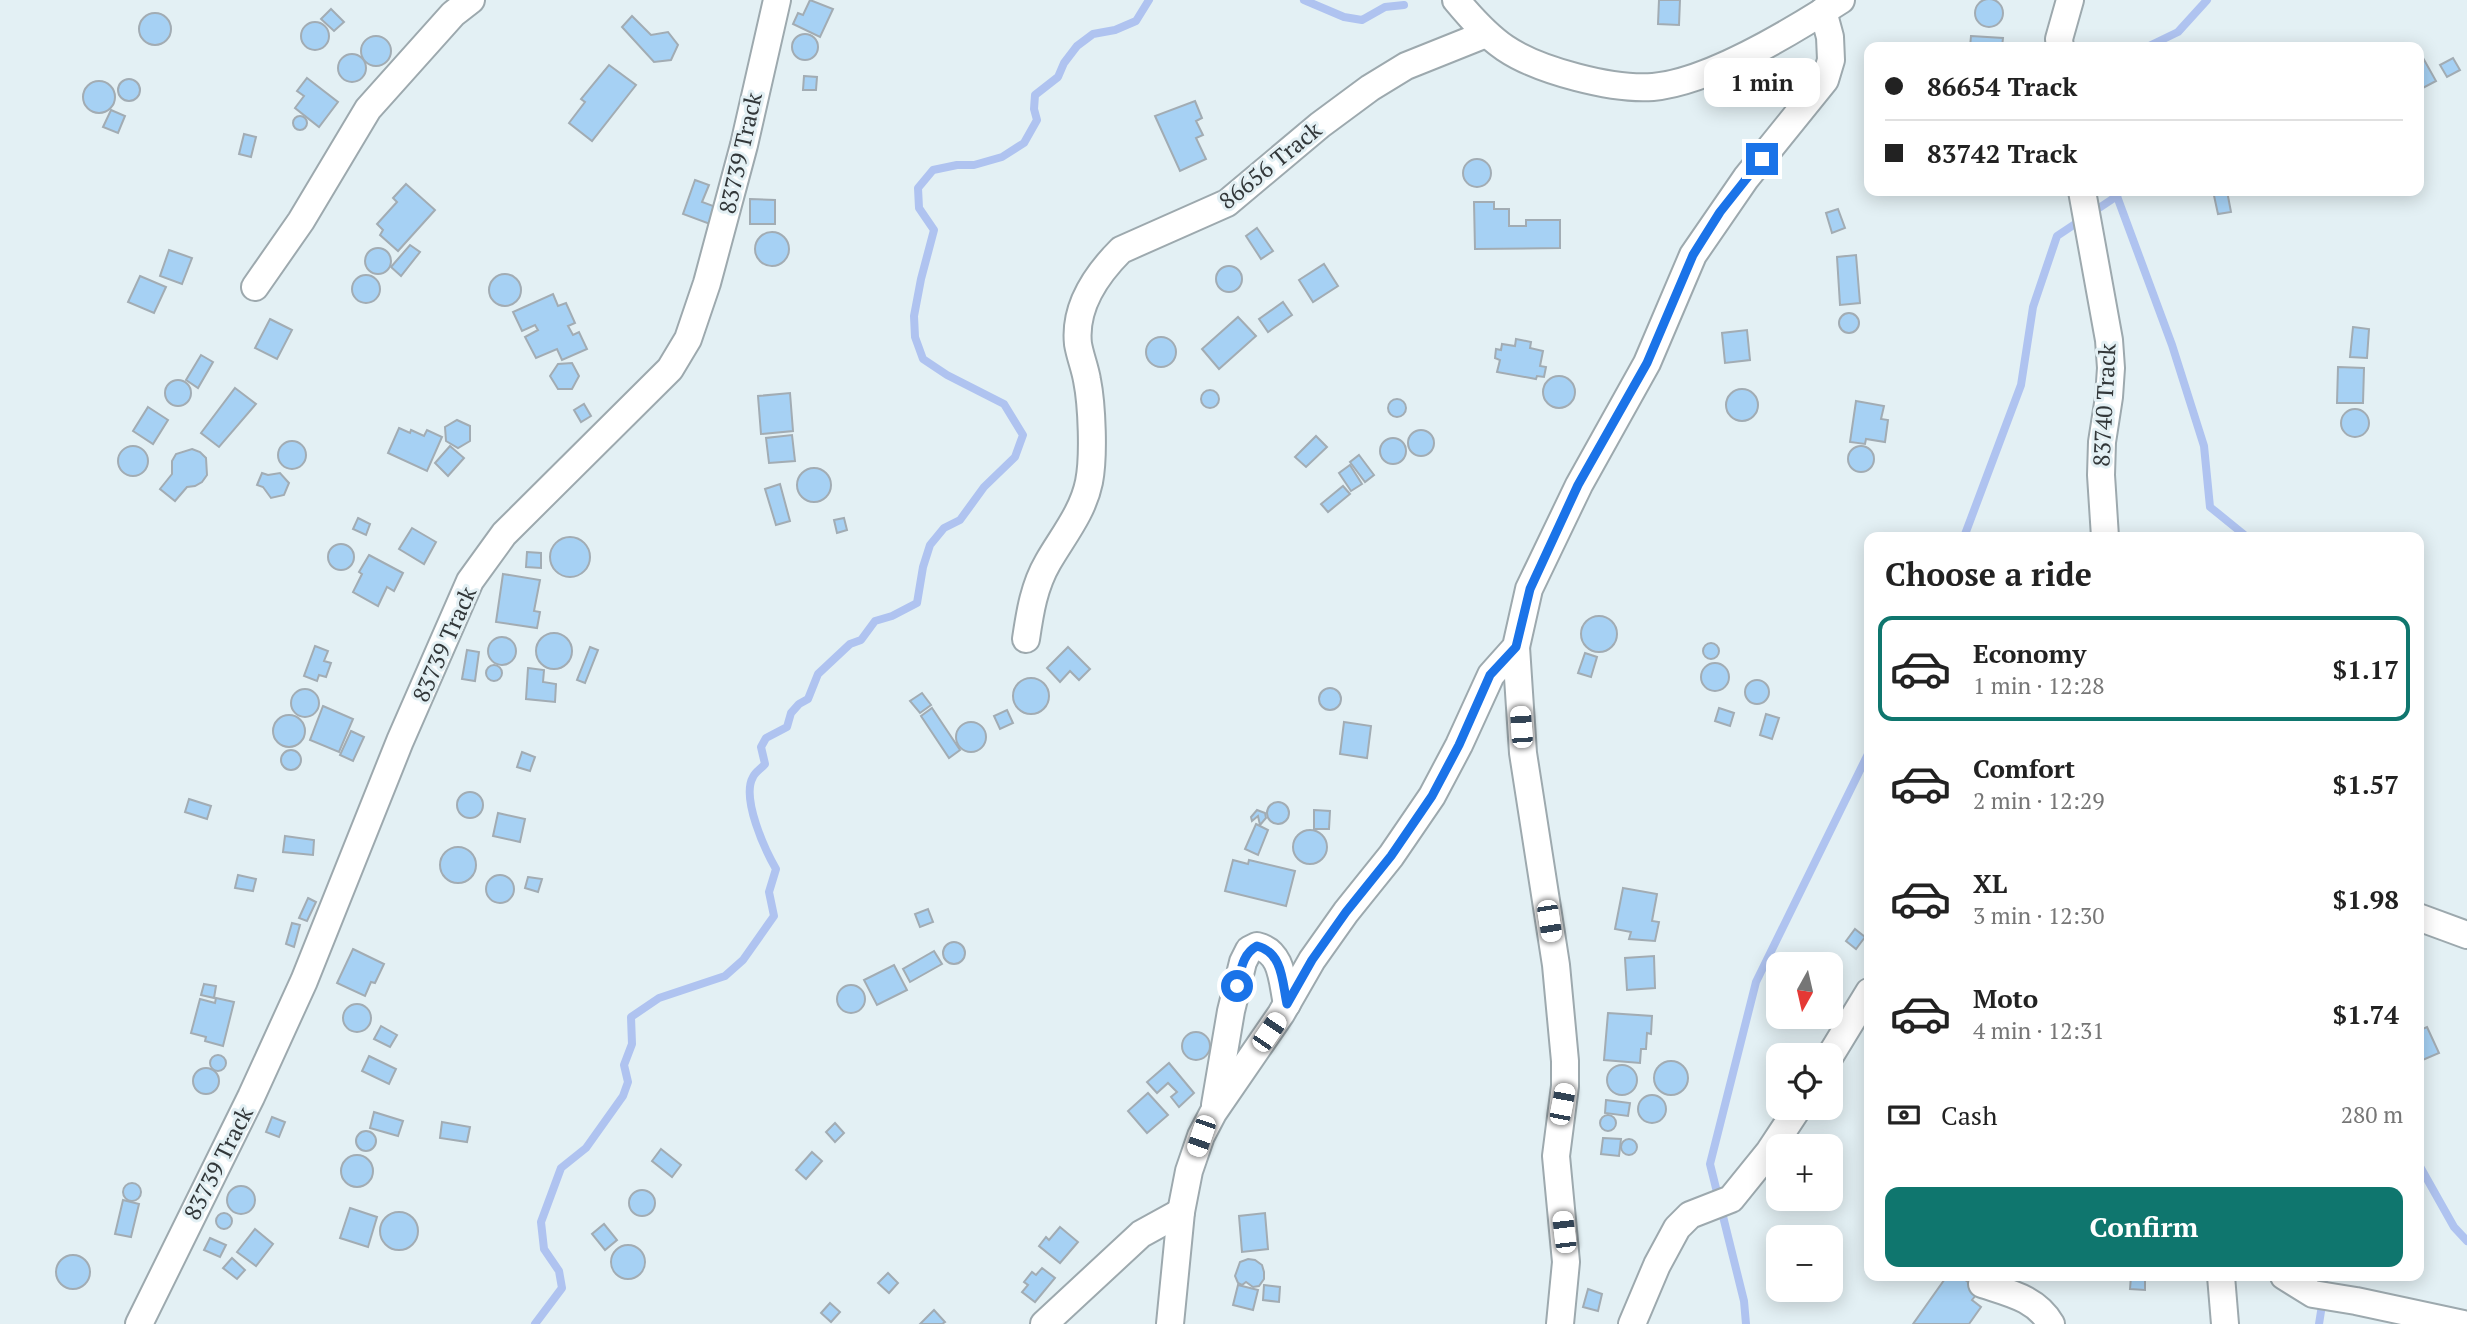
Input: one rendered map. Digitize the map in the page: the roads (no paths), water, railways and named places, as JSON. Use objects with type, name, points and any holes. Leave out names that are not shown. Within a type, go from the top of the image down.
[{"type":"street","points":[[255,287],[301,221],[368,109],[453,14],[471,0]]},
{"type":"street","name":"83739 Track","points":[[139,1324],[246,1108],[303,981],[400,741],[470,581],[504,534],[670,369],[688,339],[731,197],[777,0]]},
{"type":"street","points":[[1456,0],[1486,34],[1508,50],[1553,71],[1598,82],[1654,87],[1682,81],[1721,66],[1756,50],[1832,6]]},
{"type":"street","points":[[2059,42],[2070,0]]},
{"type":"street","points":[[1560,1324],[1566,1262],[1556,1156],[1565,1086],[1564,1061],[1556,965],[1523,753],[1516,647],[1530,589],[1578,485],[1647,363],[1693,255],[1720,212],[1825,80],[1831,60],[1832,6]]},
{"type":"street","name":"86656 Track","points":[[1026,639],[1032,598],[1038,581],[1063,540],[1088,485],[1091,454],[1089,392],[1078,342],[1078,326],[1086,296],[1108,262],[1121,250],[1227,203],[1320,125],[1388,77],[1440,51],[1486,34]]},
{"type":"street","name":"83740 Track","points":[[2083,196],[2109,340],[2109,397],[2102,442],[2101,475],[2105,532]]},
{"type":"street","points":[[1170,1324],[1181,1212],[1189,1171],[1201,1136],[1213,1113],[1287,1004],[1312,960],[1391,856],[1432,796],[1459,745],[1490,675],[1516,647]]},
{"type":"street","points":[[2424,919],[2467,935]]},
{"type":"street","points":[[1213,1113],[1231,1011],[1243,961],[1249,950],[1257,946],[1273,954],[1279,964],[1287,1004]]},
{"type":"street","points":[[1838,1043],[1864,1000]]},
{"type":"street","points":[[1632,1324],[1657,1265],[1677,1228],[1690,1215],[1731,1199],[1769,1152],[1790,1120]]},
{"type":"street","points":[[1044,1324],[1141,1234],[1181,1212]]},
{"type":"street","points":[[2221,1281],[2225,1324]]},
{"type":"street","points":[[2292,1281],[2313,1294],[2463,1324]]},
{"type":"street","points":[[1982,1284],[2031,1302],[2042,1310],[2051,1324]]},
{"type":"waterway","points":[[535,1324],[562,1288],[559,1271],[544,1249],[541,1222],[561,1168],[586,1148],[623,1096],[628,1082],[624,1065],[632,1044],[631,1017],[659,998],[725,976],[743,960],[774,916],[769,892],[776,869],[756,824],[750,798],[753,777],[765,764],[761,747],[766,738],[787,727],[791,713],[808,699],[818,674],[850,644],[861,640],[875,621],[892,616],[917,603],[930,545],[944,528],[960,520],[984,487],[1015,457],[1023,435],[1004,404],[947,375],[923,359],[915,337],[914,316],[934,230],[919,208],[918,188],[933,170],[974,165],[1002,157],[1024,143],[1037,120],[1034,109],[1035,95],[1058,77],[1064,63],[1077,46],[1093,34],[1115,30],[1136,21],[1149,0]]},
{"type":"waterway","points":[[1304,0],[1344,17],[1362,20],[1385,7],[1404,5]]},
{"type":"waterway","points":[[2157,42],[2178,32],[2207,0]]},
{"type":"waterway","points":[[2117,196],[2172,345],[2204,446],[2210,507],[2241,532]]},
{"type":"waterway","points":[[1966,532],[2021,385],[2033,307],[2057,236],[2117,196]]},
{"type":"waterway","points":[[1746,1324],[1744,1301],[1710,1164],[1756,982],[1864,762]]},
{"type":"waterway","points":[[2424,1174],[2454,1227],[2467,1241]]},
{"type":"waterway","points":[[2319,1324],[2322,1305]]}]
